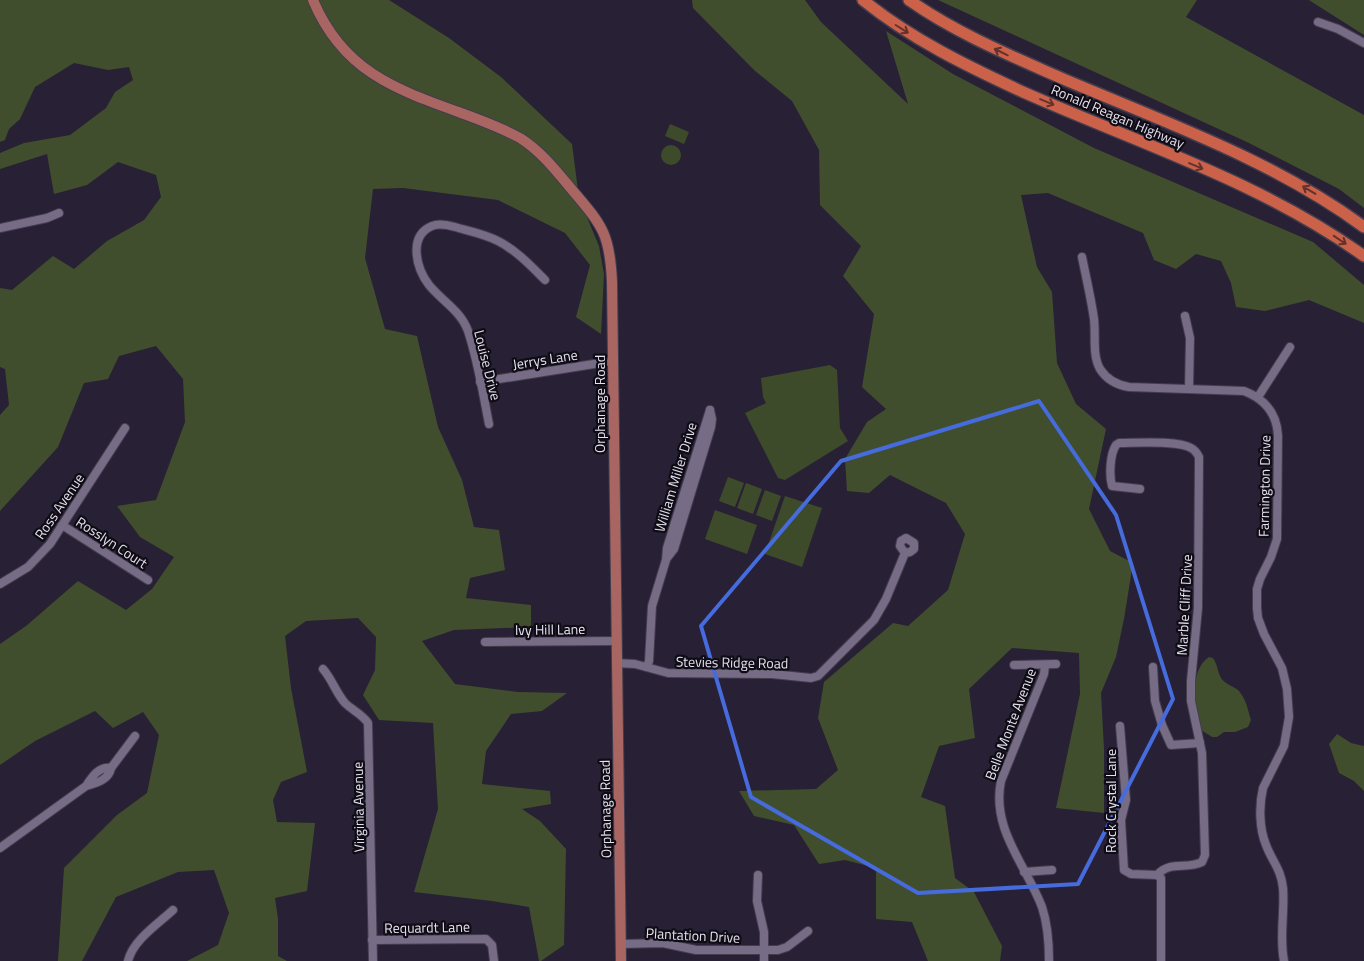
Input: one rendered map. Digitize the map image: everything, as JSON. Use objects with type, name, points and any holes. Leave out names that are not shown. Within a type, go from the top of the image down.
[{"type":"highway","name":"Ronald Reagan Highway","points":[[862,0],[895,25],[958,61],[1038,98],[1257,193],[1336,236],[1364,256]]},
{"type":"highway","name":"Ronald Reagan Highway","points":[[909,0],[953,27],[1008,55],[1204,139],[1275,172],[1329,202],[1364,227]]},
{"type":"main road","name":"Orphanage Road","points":[[313,0],[330,31],[344,50],[379,79],[399,90],[500,128],[522,139],[543,157],[596,218],[608,244],[611,262],[613,361],[621,961]]},
{"type":"street","points":[[1318,22],[1338,29],[1364,43]]},
{"type":"street","points":[[0,228],[59,214]]},
{"type":"street","name":"Louise Drive","points":[[490,424],[468,331],[460,316],[429,285],[423,276],[416,248],[419,237],[426,229],[438,224],[483,235],[509,248],[545,280]]},
{"type":"street","points":[[1082,257],[1093,316],[1096,356],[1100,369],[1114,382],[1129,387],[1238,390],[1258,397],[1290,347]]},
{"type":"street","points":[[1185,316],[1190,338],[1188,389]]},
{"type":"street","name":"Jerrys Lane","points":[[480,382],[613,361]]},
{"type":"street","name":"Farmington Drive","points":[[1258,397],[1269,407],[1278,427],[1276,539],[1271,558],[1257,589],[1257,608],[1259,623],[1282,668],[1288,689],[1289,717],[1286,740],[1281,754],[1266,779],[1262,796],[1261,818],[1262,833],[1266,846],[1281,873],[1284,961]]},
{"type":"street","name":"William Miller Drive","points":[[647,667],[652,606],[666,560],[667,548],[710,410],[711,427],[674,549],[666,560]]},
{"type":"street","name":"Ross Avenue","points":[[0,584],[28,567],[50,544],[125,428]]},
{"type":"street","name":"Marble Cliff Drive","points":[[1140,489],[1112,486],[1112,456],[1116,445],[1119,443],[1183,445],[1196,451],[1199,457],[1198,608],[1191,681],[1191,701],[1202,753],[1205,855],[1202,862],[1196,865],[1168,866],[1157,875]]},
{"type":"street","name":"Rosslyn Court","points":[[62,525],[148,580]]},
{"type":"street","name":"Stevies Ridge Road","points":[[616,663],[635,664],[668,673],[772,674],[811,678],[818,676],[874,620],[886,599],[905,553]]},
{"type":"street","name":"Ivy Hill Lane","points":[[485,642],[616,641]]},
{"type":"street","name":"Belle Monte Avenue","points":[[1014,665],[1056,664]]},
{"type":"street","name":"Belle Monte Avenue","points":[[1045,665],[1044,674],[999,790],[1001,821],[1005,835],[1041,906],[1046,921],[1049,961]]},
{"type":"street","points":[[1153,667],[1155,701],[1162,725],[1171,745],[1200,743]]},
{"type":"street","name":"Virginia Avenue","points":[[323,670],[330,676],[343,701],[368,723],[373,961]]},
{"type":"street","name":"Rock Crystal Lane","points":[[1120,726],[1126,800],[1121,820],[1124,870],[1131,874],[1157,875]]},
{"type":"street","points":[[0,848],[86,786],[100,782],[110,774],[111,768],[135,736]]},
{"type":"street","points":[[1024,872],[1052,870]]},
{"type":"street","points":[[758,875],[757,901],[762,922],[764,961]]},
{"type":"street","points":[[1157,875],[1161,878],[1162,961]]},
{"type":"street","points":[[128,961],[132,949],[140,940],[174,910]]},
{"type":"street","name":"Plantation Drive","points":[[621,944],[663,944],[696,950],[764,950],[784,948],[808,931]]},
{"type":"street","name":"Requardt Lane","points":[[372,940],[486,939],[492,945],[494,961]]},
{"type":"highlighted area","points":[[1039,401],[1116,515],[1173,699],[1078,884],[918,893],[751,797],[701,626],[841,461]]},
{"type":"green space","points":[[0,0],[389,0],[449,38],[501,77],[572,144],[579,198],[599,246],[604,274],[601,334],[576,317],[590,265],[565,233],[498,200],[403,188],[373,189],[365,258],[385,329],[417,336],[438,427],[462,480],[474,527],[499,530],[505,570],[470,578],[466,598],[531,605],[531,627],[454,630],[422,641],[455,684],[518,692],[567,693],[542,711],[511,714],[486,751],[482,784],[550,791],[551,804],[522,809],[540,821],[566,849],[564,945],[541,961],[539,961],[529,907],[414,892],[438,809],[433,723],[379,720],[363,695],[375,670],[376,637],[358,618],[306,621],[285,636],[291,688],[307,772],[281,782],[273,800],[277,822],[315,823],[307,891],[275,898],[278,919],[278,956],[287,961],[187,961],[218,945],[229,913],[214,870],[178,872],[116,897],[82,961],[58,961],[64,868],[117,815],[147,793],[159,735],[143,712],[113,728],[95,711],[35,741],[0,765],[0,644],[26,626],[78,581],[126,610],[152,589],[174,557],[140,537],[117,506],[156,500],[185,422],[183,379],[156,346],[119,356],[108,379],[84,383],[58,447],[0,511],[0,415],[9,405],[5,369],[0,367],[0,288],[12,290],[53,256],[74,269],[107,241],[144,220],[161,197],[156,175],[118,162],[87,185],[54,194],[47,154],[0,169],[0,153],[24,143],[70,135],[106,108],[115,92],[133,80],[129,67],[108,70],[74,63],[35,87],[20,119],[9,129],[5,140],[0,142]]},
{"type":"green space","points":[[692,0],[805,0],[821,22],[908,104],[886,31],[953,74],[1094,148],[1313,242],[1364,285],[1364,323],[1309,300],[1265,311],[1236,307],[1231,283],[1221,261],[1196,254],[1176,269],[1154,260],[1143,233],[1048,193],[1021,195],[1037,267],[1052,292],[1057,363],[1076,404],[1106,429],[1089,509],[1110,551],[1133,563],[1116,657],[1101,693],[1104,749],[1104,813],[1056,808],[1080,694],[1079,653],[1012,648],[969,689],[975,738],[939,746],[921,797],[945,806],[955,878],[974,892],[1002,946],[1000,961],[928,961],[912,922],[876,919],[876,868],[845,860],[819,864],[794,825],[754,816],[739,791],[816,789],[838,770],[818,718],[824,682],[893,623],[908,626],[948,590],[965,534],[946,503],[890,475],[869,493],[847,491],[845,459],[867,422],[886,409],[862,387],[874,314],[843,276],[861,246],[820,205],[819,150],[792,101],[754,70],[693,8]]},
{"type":"green space","points":[[938,0],[1197,0],[1186,17],[1364,115],[1364,208],[1339,189],[1249,143]]},
{"type":"green space","points":[[1309,0],[1364,0],[1364,35],[1312,2]]},
{"type":"green space","points":[[670,124],[689,132],[684,144],[665,136]]},
{"type":"green space","points":[[671,145],[678,148],[681,155],[678,162],[671,165],[664,162],[661,155],[664,148]]},
{"type":"green space","points":[[830,365],[837,370],[840,428],[848,441],[785,480],[778,478],[745,413],[766,403],[763,397],[761,378]]},
{"type":"green space","points":[[728,477],[744,483],[735,507],[719,501]]},
{"type":"green space","points":[[746,483],[762,489],[753,514],[737,508]]},
{"type":"green space","points":[[765,490],[781,496],[772,521],[756,515]]},
{"type":"green space","points":[[785,496],[822,508],[802,567],[765,554]]},
{"type":"green space","points":[[715,510],[757,525],[747,554],[705,539]]},
{"type":"green space","points":[[1209,657],[1215,661],[1222,679],[1241,694],[1251,720],[1248,727],[1235,732],[1224,732],[1217,737],[1212,737],[1201,730],[1196,702],[1195,691],[1198,672],[1202,664]]},
{"type":"green space","points":[[1337,734],[1351,743],[1364,746],[1364,791],[1354,781],[1339,773],[1329,744]]}]
